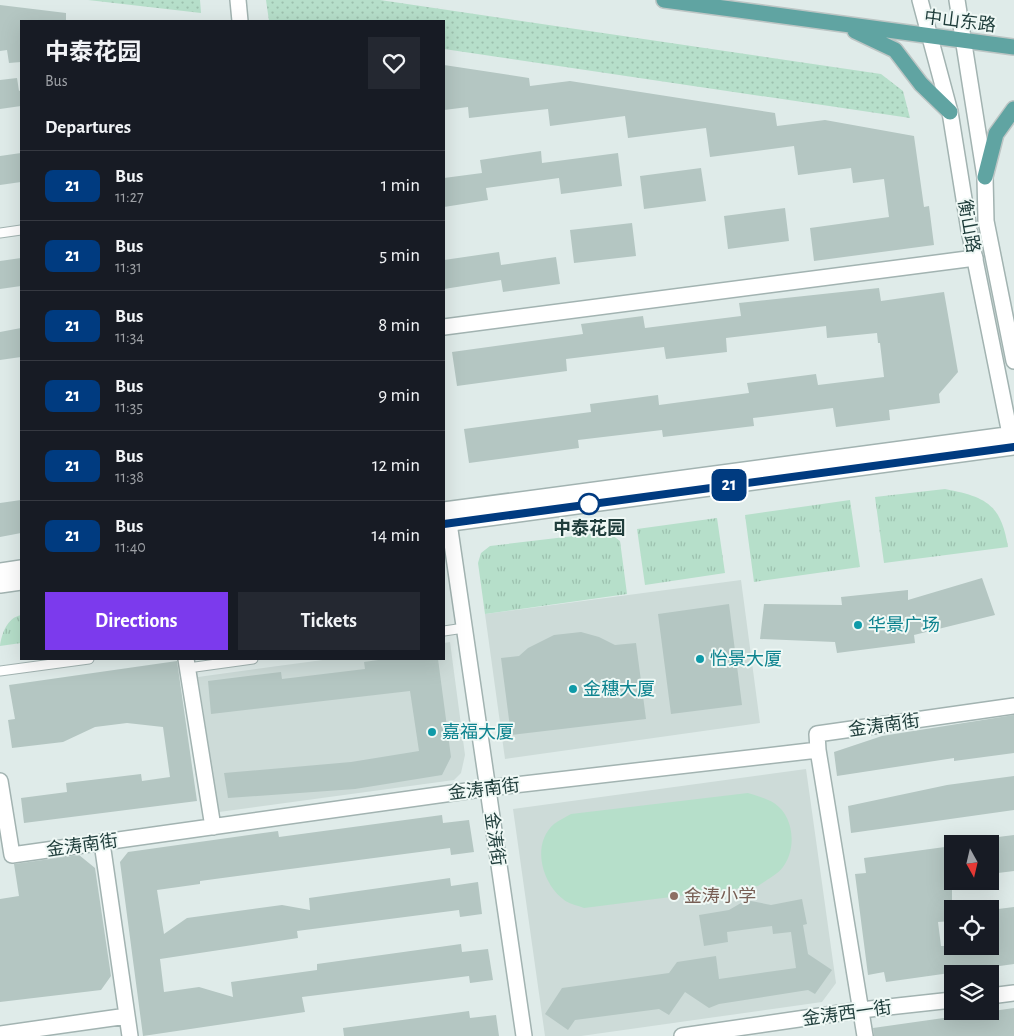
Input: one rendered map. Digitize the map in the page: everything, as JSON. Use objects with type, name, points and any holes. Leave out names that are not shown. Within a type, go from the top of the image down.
[{"type":"main road","name":"中山东路","points":[[664,0],[1014,47]]},
{"type":"main road","points":[[840,24],[895,50],[921,84],[950,112]]},
{"type":"main road","points":[[986,177],[996,134],[1014,109]]},
{"type":"street","points":[[238,0],[240,20]]},
{"type":"street","name":"衡山路","points":[[920,0],[950,112],[975,258],[1013,443]]},
{"type":"street","name":"衡山路","points":[[957,0],[986,177],[986,221],[1014,361]]},
{"type":"street","points":[[445,326],[975,258]]},
{"type":"street","points":[[446,517],[1013,443]]},
{"type":"street","name":"金涛街","points":[[446,517],[524,1036]]},
{"type":"street","points":[[0,572],[20,568]]},
{"type":"street","points":[[0,585],[20,582]]},
{"type":"street","points":[[187,664],[213,827]]},
{"type":"street","name":"金涛南街","points":[[0,781],[12,855],[488,788],[818,750],[817,734],[1014,706]]},
{"type":"street","points":[[818,750],[865,1036]]},
{"type":"street","points":[[102,843],[130,1036]]},
{"type":"street","points":[[999,995],[1014,993]]},
{"type":"street","name":"金涛西一街","points":[[682,1036],[861,1010],[944,1001]]},
{"type":"street","points":[[0,1034],[127,1016]]},
{"type":"lane","points":[[0,233],[20,230]]},
{"type":"lane","points":[[445,631],[464,628]]},
{"type":"lane","points":[[0,671],[82,660]]},
{"type":"lane","points":[[187,664],[240,660]]},
{"type":"shaded area","points":[[741,580],[760,723],[505,759],[485,614]]},
{"type":"shaded area","points":[[450,642],[465,755],[461,773],[454,780],[219,812],[198,677],[323,660],[445,660],[445,643]]},
{"type":"shaded area","name":"金涛小学","points":[[806,769],[836,983],[822,1002],[581,1036],[545,1036],[513,809]]},
{"type":"green space","points":[[88,0],[200,0],[201,13]]},
{"type":"green space","points":[[266,0],[380,0],[881,74],[903,91],[910,118],[445,49],[445,20],[269,20]]},
{"type":"green space","points":[[945,489],[971,495],[989,505],[1001,521],[1008,547],[884,563],[875,497]]},
{"type":"green space","points":[[850,500],[860,567],[754,582],[745,515]]},
{"type":"green space","points":[[717,518],[725,573],[645,585],[637,529]]},
{"type":"green space","points":[[608,532],[620,541],[627,594],[485,614],[478,563],[481,553],[490,546]]},
{"type":"green space","points":[[20,615],[20,643],[0,646],[4,631],[12,619]]},
{"type":"green space","points":[[748,793],[768,800],[781,809],[789,824],[792,842],[787,859],[781,870],[758,886],[584,908],[565,901],[556,892],[545,874],[541,852],[547,832],[554,824],[571,814]]},
{"type":"building","points":[[0,5],[66,13],[66,20],[20,20],[20,62],[9,63],[7,50],[0,51]]},
{"type":"building","points":[[445,65],[529,78],[530,86],[570,81],[775,113],[777,126],[825,120],[914,136],[924,207],[929,206],[934,245],[814,261],[810,228],[889,217],[884,179],[853,183],[851,168],[798,175],[794,146],[710,157],[706,128],[628,138],[625,116],[550,126],[548,109],[469,118],[468,107],[445,110]]},
{"type":"building","points":[[17,78],[20,90],[20,106],[0,109],[0,80]]},
{"type":"building","points":[[541,151],[542,163],[618,153],[622,186],[561,194],[559,178],[486,188],[488,200],[445,207],[445,178],[482,173],[480,160]]},
{"type":"building","points":[[20,153],[20,182],[0,185],[0,156]]},
{"type":"building","points":[[701,168],[706,201],[644,209],[640,176]]},
{"type":"building","points":[[785,208],[789,241],[728,249],[724,216]]},
{"type":"building","points":[[632,223],[636,256],[574,263],[570,230]]},
{"type":"building","points":[[499,252],[501,265],[556,257],[560,284],[503,292],[501,280],[445,289],[445,260]]},
{"type":"building","points":[[20,258],[20,286],[0,289],[0,261]]},
{"type":"building","points":[[879,288],[881,301],[944,292],[958,372],[939,394],[940,403],[889,410],[890,420],[836,427],[833,408],[753,418],[754,426],[663,437],[662,430],[578,440],[579,448],[469,463],[464,429],[591,412],[590,404],[658,395],[659,405],[749,393],[747,383],[816,374],[818,385],[884,377],[880,343],[878,343],[877,333],[827,338],[826,326],[726,338],[727,352],[666,359],[664,347],[566,359],[567,371],[457,386],[452,352],[583,334],[581,324],[643,316],[645,328],[741,316],[739,303]]},
{"type":"building","points":[[20,328],[20,357],[0,360],[0,332]]},
{"type":"building","points":[[20,500],[20,533],[0,537],[0,503]]},
{"type":"building","name":"华景广场","points":[[982,578],[995,615],[914,635],[915,643],[837,653],[835,642],[760,639],[764,604],[842,605],[841,597],[908,590],[908,600]]},
{"type":"building","name":"怡景大厦","points":[[729,604],[742,705],[671,714],[658,614]]},
{"type":"building","name":"金穗大厦","points":[[581,632],[599,637],[615,645],[636,643],[646,719],[511,735],[501,658],[519,656],[528,648],[554,635]]},
{"type":"building","name":"嘉福大厦","points":[[378,660],[438,660],[451,757],[442,775],[355,789],[228,798],[224,773],[351,762],[419,751],[410,691],[211,714],[208,681],[281,672],[282,679],[365,669],[364,662]]},
{"type":"building","points":[[177,661],[197,801],[24,823],[21,798],[67,792],[66,783],[141,774],[142,781],[170,777],[163,727],[127,723],[95,727],[63,742],[12,748],[8,720],[15,719],[9,685]]},
{"type":"building","points":[[1014,715],[1014,753],[954,761],[954,758],[837,776],[834,752],[882,736]]},
{"type":"building","points":[[1014,776],[1014,810],[851,833],[848,806],[947,785]]},
{"type":"building","points":[[442,815],[443,823],[469,820],[474,852],[451,855],[450,848],[200,881],[200,884],[157,890],[164,934],[187,918],[282,905],[310,910],[309,898],[450,878],[451,886],[478,882],[482,914],[460,917],[459,910],[297,931],[298,938],[160,959],[164,992],[199,987],[233,997],[231,982],[317,970],[317,964],[461,944],[462,952],[488,949],[493,980],[470,983],[469,976],[302,997],[305,1012],[143,1036],[120,862],[128,852],[278,831],[279,837]]},
{"type":"building","points":[[1014,835],[1014,871],[999,873],[999,837]]},
{"type":"building","points":[[944,847],[944,890],[952,890],[952,900],[944,900],[944,922],[938,922],[941,946],[944,946],[944,955],[999,955],[999,909],[1014,907],[1014,964],[999,966],[944,965],[944,974],[886,982],[884,972],[868,975],[855,874],[866,873],[864,858]]},
{"type":"building","points":[[79,855],[95,868],[111,976],[101,990],[0,1002],[0,899],[19,896],[14,864]]},
{"type":"building","points":[[802,899],[807,924],[803,925],[808,954],[832,970],[815,994],[808,990],[719,1004],[709,1008],[685,992],[669,1015],[659,1009],[575,1020],[568,1030],[545,1014],[562,988],[669,973],[677,962],[716,956],[719,979],[796,968],[791,932],[773,934],[772,926],[727,932],[728,942],[704,946],[699,915],[729,910],[741,903],[751,901],[771,905]]},
{"type":"building","points":[[1014,1008],[1014,1036],[874,1036],[873,1028],[944,1018],[944,1020],[999,1020],[999,1010]]},
{"type":"building","points":[[469,1011],[470,1018],[496,1015],[499,1036],[344,1036],[343,1028]]},
{"type":"bus line","name":"21","points":[[445,524],[1014,447]]},
{"type":"place","name":"中泰花园","points":[[589,504]]},
{"type":"place","name":"华景广场","points":[[858,625]]},
{"type":"place","name":"怡景大厦","points":[[700,659]]},
{"type":"place","name":"金穗大厦","points":[[573,689]]},
{"type":"place","name":"嘉福大厦","points":[[432,732]]},
{"type":"place","name":"金涛小学","points":[[674,896]]}]
